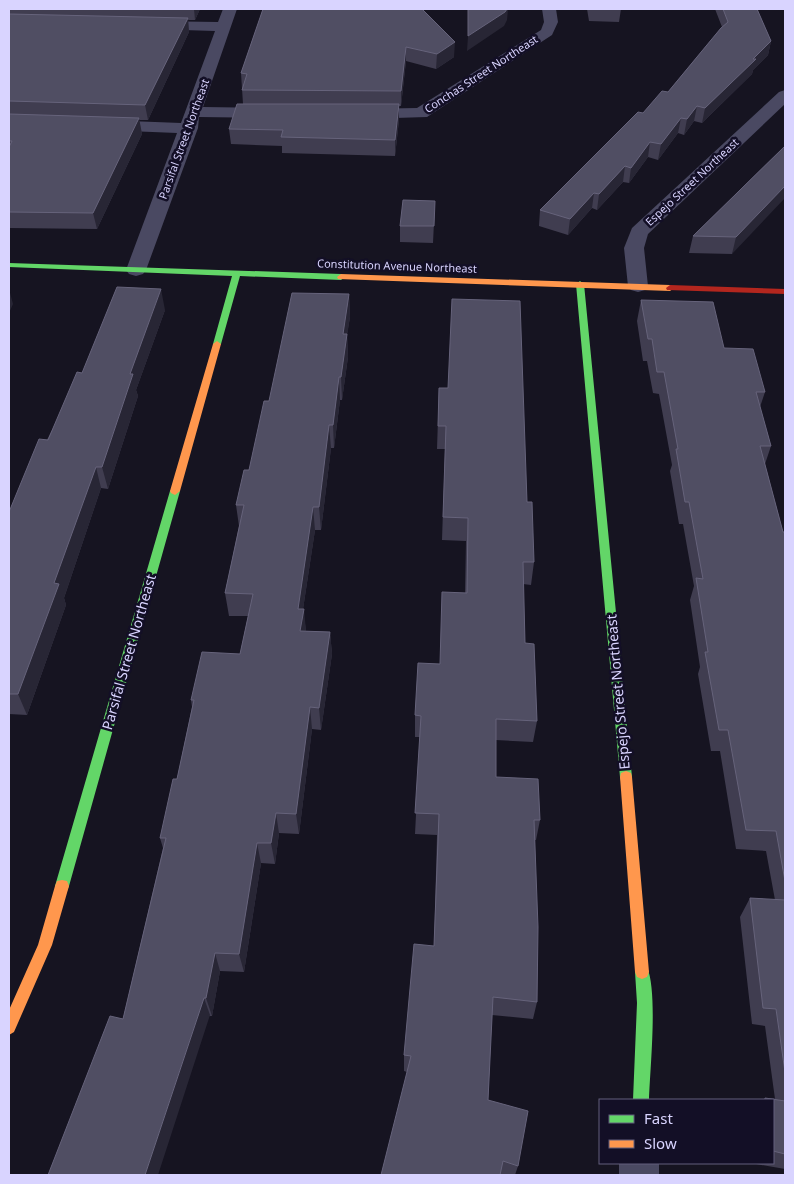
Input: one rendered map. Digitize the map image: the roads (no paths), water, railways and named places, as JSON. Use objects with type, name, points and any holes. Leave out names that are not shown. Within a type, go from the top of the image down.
[{"type":"street","name":"Parsifal Street Northeast","points":[[136,270],[192,120],[230,9]]},
{"type":"street","name":"Conchas Street Northeast","points":[[350,114],[421,113],[547,32],[551,22],[549,9]]},
{"type":"street","points":[[138,25],[224,27]]},
{"type":"street","name":"Espejo Street Northeast","points":[[638,286],[634,248],[639,232],[785,95]]},
{"type":"street","points":[[88,125],[291,114]]},
{"type":"street","name":"Constitution Avenue Northeast","points":[[9,265],[785,292]]},
{"type":"street","name":"Parsifal Street Northeast","points":[[9,1027],[45,945],[237,273]]},
{"type":"street","name":"Espejo Street Northeast","points":[[580,284],[631,834],[644,1003],[641,1099]]}]
